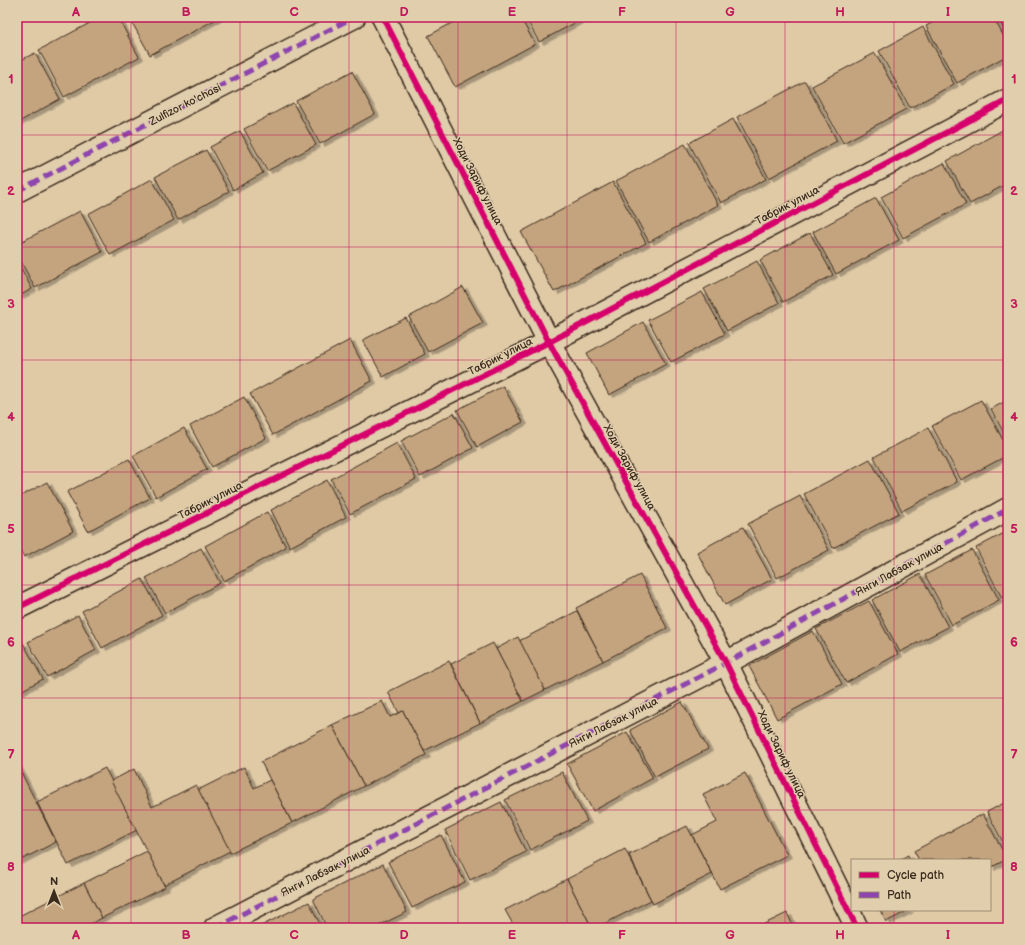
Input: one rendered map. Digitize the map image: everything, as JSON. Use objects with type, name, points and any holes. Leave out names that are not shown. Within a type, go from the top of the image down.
[{"type":"street","name":"Zulfizor ko'chasi","points":[[17,191],[354,17]]},
{"type":"street","name":"Ходи Зариф улица","points":[[383,17],[549,342],[726,663],[857,928]]},
{"type":"street","name":"Табрик улица","points":[[17,608],[549,342],[1008,100]]},
{"type":"street","name":"Янги Лабзак улица","points":[[215,928],[726,663],[1008,510]]},
{"type":"building","points":[[101,17],[118,17],[139,57],[64,97],[39,50]]},
{"type":"building","points":[[129,17],[220,17],[150,55]]},
{"type":"building","points":[[463,17],[520,17],[535,44],[455,87],[428,36]]},
{"type":"building","points":[[525,17],[586,17],[539,42]]},
{"type":"building","points":[[943,17],[993,17],[1008,44],[1008,55],[957,83],[926,26]]},
{"type":"building","points":[[997,17],[1008,17],[1008,37]]},
{"type":"building","points":[[923,27],[954,84],[910,108],[879,51]]},
{"type":"building","points":[[35,53],[60,99],[17,123],[17,62]]},
{"type":"building","points":[[875,53],[906,109],[843,143],[812,86]]},
{"type":"building","points":[[352,71],[375,114],[320,144],[296,101]]},
{"type":"building","points":[[805,81],[837,141],[769,178],[737,117]]},
{"type":"building","points":[[293,103],[316,145],[267,171],[244,129]]},
{"type":"building","points":[[733,119],[766,179],[721,203],[689,143]]},
{"type":"building","points":[[1008,127],[1008,183],[970,204],[947,161]]},
{"type":"building","points":[[240,131],[263,173],[233,190],[210,147]]},
{"type":"building","points":[[685,144],[718,205],[649,242],[616,181]]},
{"type":"building","points":[[206,150],[229,191],[178,220],[155,177]]},
{"type":"building","points":[[944,163],[966,204],[903,238],[881,197]]},
{"type":"building","points":[[152,179],[174,220],[110,255],[88,214]]},
{"type":"building","points":[[613,182],[646,243],[554,292],[521,232]]},
{"type":"building","points":[[876,198],[899,240],[836,274],[813,232]]},
{"type":"building","points":[[80,211],[102,252],[35,288],[17,254],[17,244]]},
{"type":"building","points":[[810,233],[833,275],[783,302],[760,260]]},
{"type":"building","points":[[17,261],[32,289],[17,297]]},
{"type":"building","points":[[757,261],[779,303],[727,331],[704,289]]},
{"type":"building","points":[[463,287],[483,323],[428,352],[409,317]]},
{"type":"building","points":[[702,292],[725,334],[671,362],[648,320]]},
{"type":"building","points":[[406,318],[425,354],[383,377],[363,340]]},
{"type":"building","points":[[643,322],[666,364],[609,395],[587,353]]},
{"type":"building","points":[[350,340],[372,381],[273,435],[250,394]]},
{"type":"building","points":[[503,386],[523,422],[477,447],[457,410]]},
{"type":"building","points":[[244,397],[266,438],[212,467],[190,426]]},
{"type":"building","points":[[981,400],[1008,449],[1008,455],[961,480],[932,426]]},
{"type":"building","points":[[1008,400],[1008,441],[991,409]]},
{"type":"building","points":[[454,413],[473,448],[420,477],[401,441]]},
{"type":"building","points":[[184,428],[207,469],[156,497],[133,456]]},
{"type":"building","points":[[928,428],[957,482],[902,511],[874,457]]},
{"type":"building","points":[[397,443],[416,479],[350,514],[331,479]]},
{"type":"building","points":[[129,459],[150,498],[88,531],[67,492]]},
{"type":"building","points":[[870,459],[899,513],[833,548],[804,494]]},
{"type":"building","points":[[327,480],[346,517],[290,547],[271,510]]},
{"type":"building","points":[[47,482],[73,531],[24,557],[17,545],[17,498]]},
{"type":"building","points":[[800,496],[829,550],[777,578],[748,524]]},
{"type":"building","points":[[267,512],[286,547],[224,581],[205,546]]},
{"type":"building","points":[[743,527],[772,579],[725,605],[697,552]]},
{"type":"building","points":[[1008,531],[1008,595],[1002,598],[976,548]]},
{"type":"building","points":[[201,548],[220,583],[165,613],[146,578]]},
{"type":"building","points":[[972,550],[999,600],[952,625],[925,575]]},
{"type":"building","points":[[920,574],[948,627],[900,652],[872,600]]},
{"type":"building","points":[[640,575],[667,628],[603,661],[576,608]]},
{"type":"building","points":[[142,579],[162,615],[102,648],[82,611]]},
{"type":"building","points":[[869,601],[898,654],[846,683],[816,629]]},
{"type":"building","points":[[577,611],[603,661],[545,690],[519,641]]},
{"type":"building","points":[[78,615],[96,650],[47,677],[28,642]]},
{"type":"building","points":[[813,631],[842,684],[777,719],[749,666]]},
{"type":"building","points":[[518,637],[545,690],[523,701],[496,649]]},
{"type":"building","points":[[23,643],[43,679],[17,693],[17,646]]},
{"type":"building","points":[[493,643],[523,701],[480,723],[451,664]]},
{"type":"building","points":[[449,661],[480,723],[424,751],[403,711],[399,713],[388,692]]},
{"type":"building","points":[[382,701],[390,717],[403,711],[426,755],[364,786],[332,725]]},
{"type":"building","points":[[682,702],[708,749],[655,777],[630,730]]},
{"type":"building","points":[[332,725],[364,786],[292,823],[261,762]]},
{"type":"building","points":[[627,732],[653,778],[593,811],[567,764]]},
{"type":"building","points":[[17,764],[56,842],[17,862]]},
{"type":"building","points":[[244,767],[254,788],[270,780],[292,823],[230,853],[198,790]]},
{"type":"building","points":[[105,768],[137,830],[68,865],[37,802]]},
{"type":"building","points":[[134,769],[152,807],[196,785],[230,851],[164,885],[111,781]]},
{"type":"building","points":[[562,772],[587,821],[530,850],[505,800]]},
{"type":"building","points":[[745,773],[787,855],[720,889],[692,835],[717,822],[703,794]]},
{"type":"building","points":[[1008,801],[1008,852],[987,812]]},
{"type":"building","points":[[501,802],[526,852],[470,880],[445,830]]},
{"type":"building","points":[[983,814],[1007,859],[991,867],[991,859],[918,859],[914,851]]},
{"type":"building","points":[[687,826],[712,874],[653,904],[629,855]]},
{"type":"building","points":[[441,835],[465,882],[412,908],[388,862]]},
{"type":"building","points":[[625,849],[651,900],[596,928],[592,928],[567,879]]},
{"type":"building","points":[[147,851],[165,887],[102,918],[84,883]]},
{"type":"building","points":[[908,855],[910,859],[901,859]]},
{"type":"building","points":[[383,864],[407,912],[374,928],[327,928],[313,899]]},
{"type":"building","points":[[567,879],[592,928],[515,928],[505,910]]},
{"type":"building","points":[[84,883],[102,918],[83,928],[17,928],[17,917]]},
{"type":"building","points":[[309,902],[322,928],[257,928]]},
{"type":"building","points":[[880,911],[907,911],[886,922]]},
{"type":"building","points":[[787,913],[794,928],[756,928]]},
{"type":"marked path","points":[[17,191],[354,17]]},
{"type":"marked path","points":[[215,928],[726,663],[1008,509]]},
{"type":"cycle path","points":[[383,17],[549,342],[726,663],[857,928]]},
{"type":"cycle path","points":[[17,608],[549,342],[1008,100]]}]
